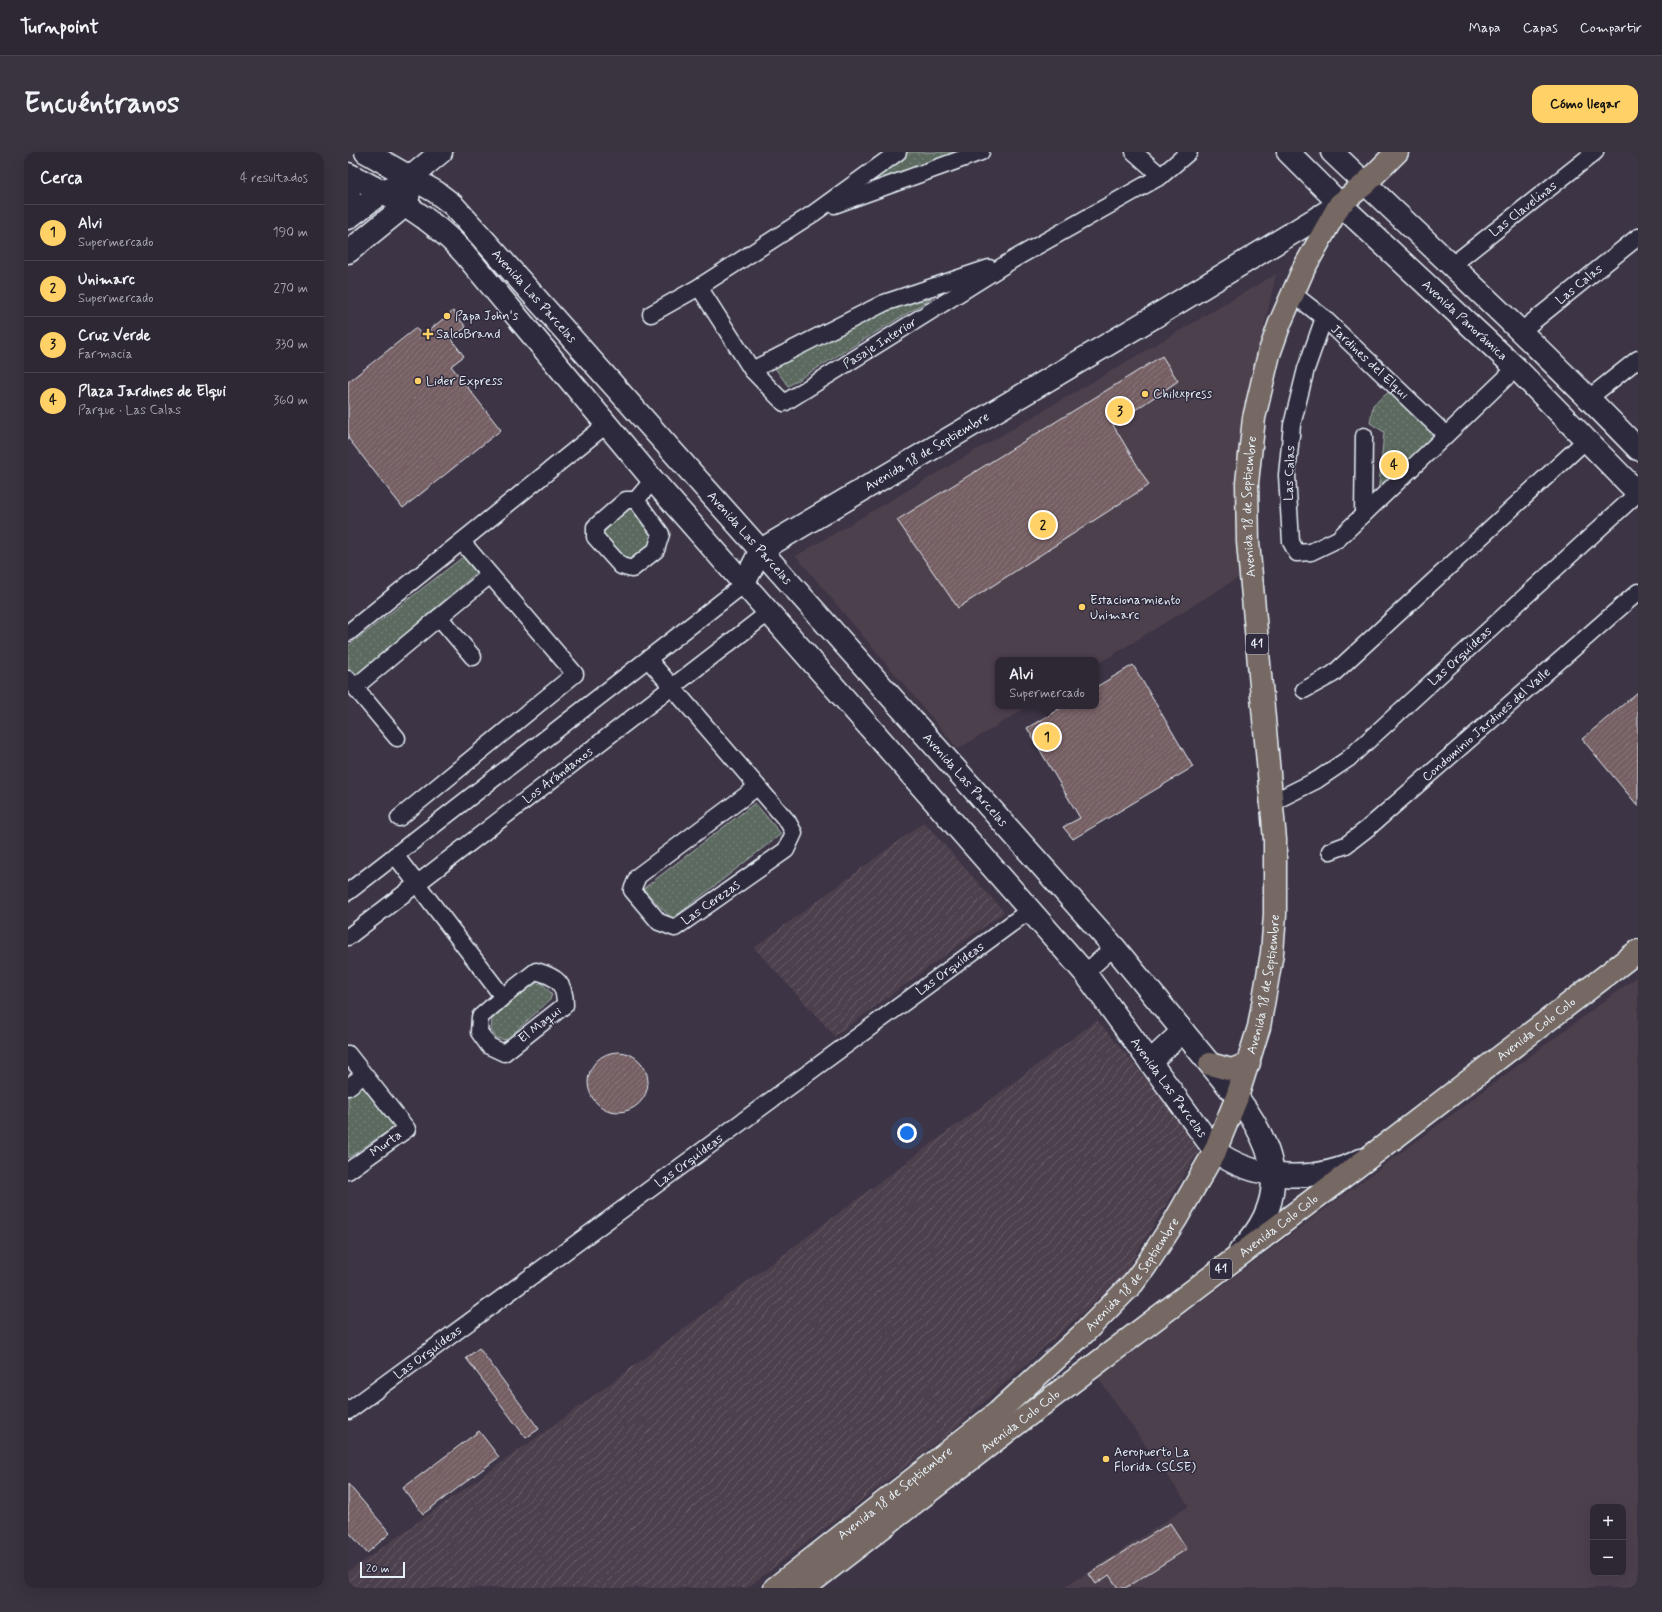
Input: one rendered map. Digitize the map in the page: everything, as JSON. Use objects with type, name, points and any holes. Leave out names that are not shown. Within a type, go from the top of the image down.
[{"type":"main road","name":"Avenida Las Parcelas","points":[[366,152],[436,192],[453,205],[1114,947],[1250,1113],[1266,1142],[1273,1174],[1271,1198],[1265,1217],[1243,1248],[1220,1270]]},
{"type":"main road","points":[[348,218],[382,192],[411,177],[441,152]]},
{"type":"main road","name":"Avenida Panorámica","points":[[1288,152],[1340,204],[1516,368],[1638,493]]},
{"type":"main road","points":[[1332,152],[1589,398],[1638,449]]},
{"type":"main road","name":"Avenida 18 de Septiembre","points":[[761,550],[1154,317],[1340,204],[1365,184],[1397,152]]},
{"type":"main road","name":"Avenida Las Parcelas","points":[[348,174],[406,204],[441,229],[464,253],[653,480],[743,585],[1085,973],[1215,1151],[1239,1166],[1273,1174],[1310,1175],[1338,1170],[1370,1156],[1384,1146]]},
{"type":"main road","points":[[348,252],[406,204],[411,177]]},
{"type":"main road","points":[[348,193],[352,200],[352,207],[348,218]]},
{"type":"main road","name":"Avenida 18 de Septiembre","points":[[775,1588],[997,1413],[1084,1333],[1133,1283],[1145,1267],[1176,1219],[1215,1151],[1237,1097],[1248,1063],[1266,990],[1274,923],[1276,878],[1271,803],[1248,542],[1247,483],[1249,451],[1260,386],[1280,324],[1292,293],[1307,262],[1340,204]]},
{"type":"main road","points":[[743,585],[761,550]]},
{"type":"main road","name":"Avenida Colo Colo","points":[[804,1588],[1006,1432],[1384,1146],[1638,951]]},
{"type":"main road","points":[[1150,1062],[1183,1031]]},
{"type":"main road","points":[[1210,1064],[1232,1070],[1248,1063]]},
{"type":"street","points":[[651,314],[699,287],[814,213],[898,152]]},
{"type":"street","points":[[814,213],[981,152]]},
{"type":"street","points":[[1134,152],[1161,176]]},
{"type":"street","name":"Pasaje Interior","points":[[699,287],[752,370],[784,403],[1014,259],[1161,176],[1189,152]]},
{"type":"street","name":"Las Clavelinas","points":[[1451,266],[1595,152]]},
{"type":"street","name":"Las Calas","points":[[1520,332],[1638,237]]},
{"type":"street","name":"Pasaje Interior","points":[[752,370],[884,303],[1014,259]]},
{"type":"street","name":"Jardines del Elqui","points":[[1292,293],[1324,318],[1446,434]]},
{"type":"street","name":"Las Calas","points":[[1324,318],[1306,369],[1292,425],[1287,475],[1291,542],[1297,553],[1311,552],[1338,539],[1516,368]]},
{"type":"street","points":[[1589,398],[1638,359]]},
{"type":"street","points":[[348,633],[607,424]]},
{"type":"street","points":[[1363,515],[1364,436]]},
{"type":"street","points":[[1304,690],[1333,674],[1586,440]]},
{"type":"street","points":[[636,500],[661,534],[656,550],[632,569],[621,566],[605,549],[595,537],[595,526],[626,500],[636,500],[653,480]]},
{"type":"street","name":"Las Orquídeas","points":[[1271,803],[1316,780],[1348,759],[1638,493]]},
{"type":"street","points":[[399,818],[575,674],[462,542]]},
{"type":"street","points":[[397,738],[351,683],[440,617],[490,575]]},
{"type":"street","points":[[351,884],[395,855],[743,585]]},
{"type":"street","name":"Condominio Jardines del Valle","points":[[1330,851],[1346,845],[1368,828],[1638,592]]},
{"type":"street","name":"Los Arándanos","points":[[348,937],[768,613]]},
{"type":"street","points":[[440,617],[473,657]]},
{"type":"street","name":"Las Cerezas","points":[[648,659],[788,822],[794,833],[786,850],[675,928],[659,922],[632,890],[638,876],[757,787]]},
{"type":"street","points":[[395,855],[503,997]]},
{"type":"street","name":"Las Orquídeas","points":[[348,1411],[1030,910]]},
{"type":"street","points":[[1085,973],[1114,947]]},
{"type":"street","name":"El Maqui","points":[[536,971],[552,976],[565,992],[565,1006],[504,1053],[489,1046],[479,1032],[480,1017],[503,997],[536,971]]},
{"type":"street","name":"Murta","points":[[348,1054],[407,1129],[348,1171]]},
{"type":"street","points":[[348,1087],[364,1075]]},
{"type":"shaded area","points":[[1276,274],[1239,437],[1236,494],[1241,576],[1099,663],[1099,657],[995,657],[995,709],[1024,709],[958,749],[796,556]]},
{"type":"shaded area","points":[[924,822],[1004,912],[835,1036],[754,948]]},
{"type":"shaded area","points":[[1638,976],[1638,1588],[1064,1588],[1189,1506],[1098,1378]]},
{"type":"shaded area","points":[[1097,1020],[1202,1145],[1122,1277],[952,1431],[747,1588],[348,1588],[348,1572],[560,1421]]},
{"type":"green space","points":[[909,152],[965,152],[859,188]]},
{"type":"green space","points":[[932,298],[788,386],[775,368],[780,358],[888,306]]},
{"type":"green space","points":[[1390,391],[1435,435],[1378,495],[1384,432],[1370,423],[1373,405]]},
{"type":"green space","points":[[629,507],[657,540],[630,564],[602,532]]},
{"type":"green space","points":[[463,557],[476,573],[355,677],[348,669],[348,646]]},
{"type":"green space","points":[[755,803],[781,834],[672,919],[643,889]]},
{"type":"green space","points":[[542,983],[552,994],[550,1000],[506,1040],[496,1038],[491,1030],[492,1019],[533,984]]},
{"type":"green space","points":[[363,1085],[394,1127],[348,1158],[348,1097]]},
{"type":"building","points":[[453,311],[466,327],[451,339],[464,356],[451,366],[501,430],[403,508],[348,438],[348,382],[416,328],[422,336]]},
{"type":"building","points":[[1162,356],[1178,381],[1113,425],[1149,485],[958,608],[897,520]]},
{"type":"building","points":[[1133,665],[1193,767],[1073,839],[1063,827],[1080,818],[1027,728],[1059,709],[1099,709],[1099,685]]},
{"type":"building","points":[[1638,692],[1638,806],[1582,739]]},
{"type":"building","points":[[612,1052],[624,1052],[635,1057],[643,1065],[648,1076],[646,1094],[635,1107],[624,1112],[612,1112],[601,1107],[593,1099],[588,1088],[588,1076],[593,1065],[601,1057]]},
{"type":"building","points":[[479,1348],[539,1429],[526,1438],[466,1358]]},
{"type":"building","points":[[479,1431],[499,1457],[423,1514],[403,1488]]},
{"type":"building","points":[[348,1484],[390,1533],[367,1553],[348,1531]]},
{"type":"building","points":[[1170,1523],[1187,1549],[1125,1588],[1118,1588],[1109,1575],[1096,1584],[1089,1574]]},
{"type":"place","name":"Papa John's","points":[[447,316]]},
{"type":"place","name":"SalcoBrand","points":[[428,334]]},
{"type":"place","name":"Lider Express","points":[[418,381]]},
{"type":"place","name":"Chilexpress","points":[[1145,394]]},
{"type":"place","name":"Cruz Verde","points":[[1120,411]]},
{"type":"place","name":"Plaza Jardines de Elqui","points":[[1394,465]]},
{"type":"place","name":"Unimarc","points":[[1043,525]]},
{"type":"place","name":"Estacionamiento Unimarc","points":[[1082,607]]},
{"type":"place","name":"Alvi","points":[[1047,737]]},
{"type":"place","name":"Aeropuerto La Florida (SCSE)","points":[[1106,1459]]}]
